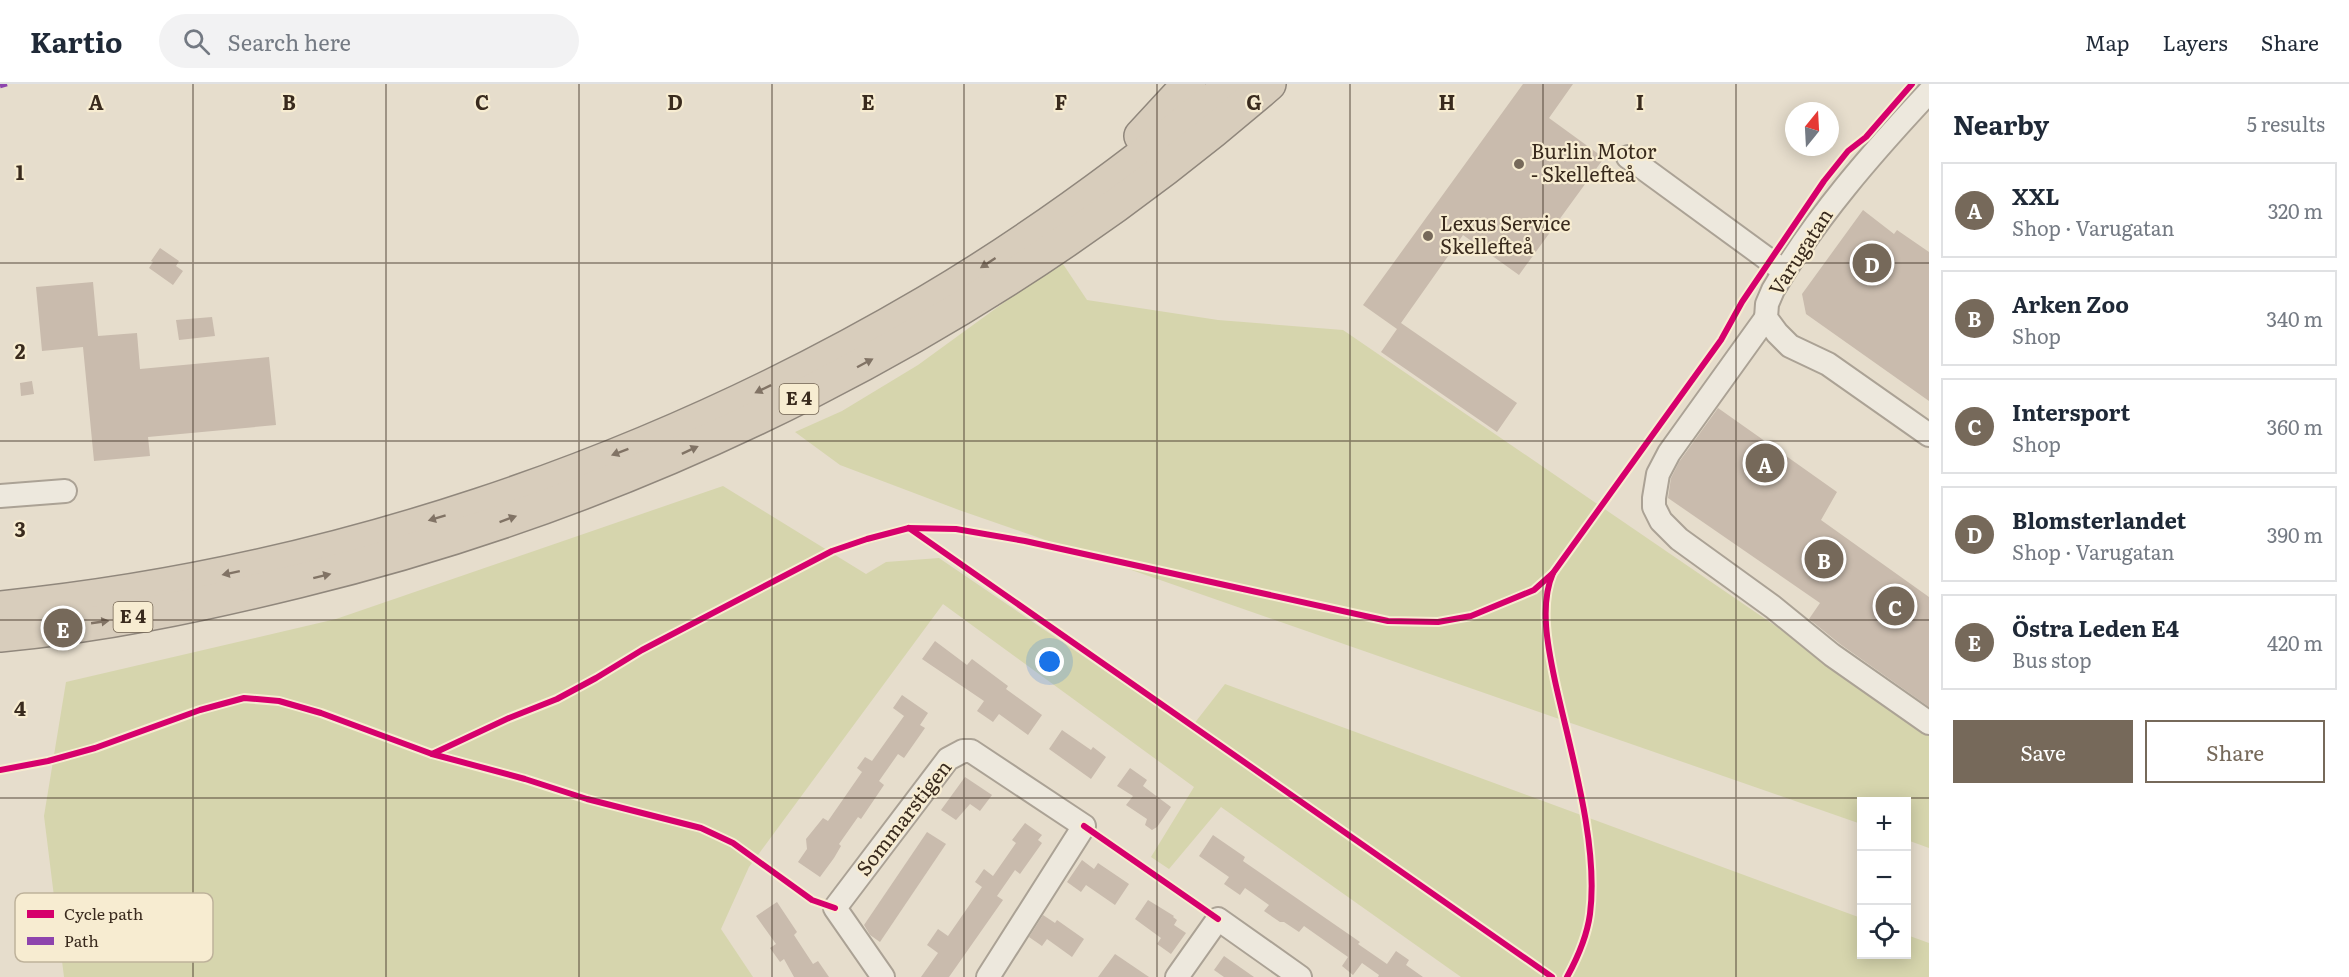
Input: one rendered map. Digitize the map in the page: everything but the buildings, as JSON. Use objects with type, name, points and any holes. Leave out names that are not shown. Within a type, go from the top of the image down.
[{"type":"highway","points":[[1037,232],[1146,131],[1189,84]]},
{"type":"highway","name":"E 4","points":[[0,608],[153,587],[288,561],[377,536],[546,482],[675,431],[790,376],[930,301],[1037,232],[1138,159],[1232,84]]},
{"type":"highway","name":"E 4","points":[[0,635],[110,621],[212,603],[355,567],[452,539],[619,480],[684,453],[797,400],[977,299],[1124,201],[1269,84]]},
{"type":"street","name":"Varugatan","points":[[1929,92],[1841,191],[1784,270],[1767,304],[1766,318],[1790,346],[1828,364],[1929,435]]},
{"type":"street","points":[[1629,157],[1784,270]]},
{"type":"street","points":[[1766,318],[1669,453],[1655,486],[1653,498],[1657,515],[1679,539],[1773,606],[1832,655],[1929,723]]},
{"type":"street","points":[[0,496],[65,491]]},
{"type":"street","name":"Sommarstigen","points":[[883,977],[836,908],[948,759],[963,751],[971,751],[1084,826],[988,977]]},
{"type":"street","points":[[1177,977],[1218,919],[1300,977]]},
{"type":"green space","points":[[1061,261],[1087,300],[1218,320],[1343,330],[1929,731],[1929,848],[1911,841],[1911,797],[1857,797],[1857,823],[959,510],[840,465],[795,432],[842,411],[918,365]]},
{"type":"green space","points":[[723,486],[866,574],[886,562],[939,558],[1190,729],[1225,684],[1857,917],[1857,959],[1911,959],[1911,936],[1929,943],[1929,977],[1461,977],[1221,807],[1169,869],[1151,857],[1194,787],[943,604],[749,867],[721,929],[753,977],[64,977],[62,962],[213,962],[213,893],[54,893],[44,816],[66,682],[336,619]]},
{"type":"marked path","points":[[0,86],[7,84]]},
{"type":"cycle path","points":[[0,770],[48,761],[95,748],[200,710],[244,698],[279,701],[321,713],[432,754],[509,718],[557,699],[642,650],[832,551],[909,528],[956,529],[1025,541],[1388,621],[1438,622],[1471,616],[1534,590],[1553,573],[1721,340],[1742,302],[1824,181],[1848,151],[1866,137],[1912,84]]},
{"type":"cycle path","points":[[909,528],[1552,977]]},
{"type":"cycle path","points":[[1553,573],[1546,599],[1546,627],[1555,681],[1582,797],[1592,887],[1587,930],[1567,977]]},
{"type":"cycle path","points":[[432,754],[525,779],[587,799],[701,828],[733,843],[812,900],[835,908]]},
{"type":"cycle path","points":[[1084,826],[1218,919]]},
{"type":"place","name":"Burlin Motor - Skellefteå","points":[[1519,164]]},
{"type":"place","name":"Lexus Service Skellefteå","points":[[1428,236]]},
{"type":"place","name":"Blomsterlandet","points":[[1872,263]]},
{"type":"place","name":"XXL","points":[[1765,463]]},
{"type":"place","name":"Arken Zoo","points":[[1824,559]]},
{"type":"place","name":"Intersport","points":[[1895,606]]},
{"type":"place","name":"Östra Leden E4","points":[[63,628]]}]
